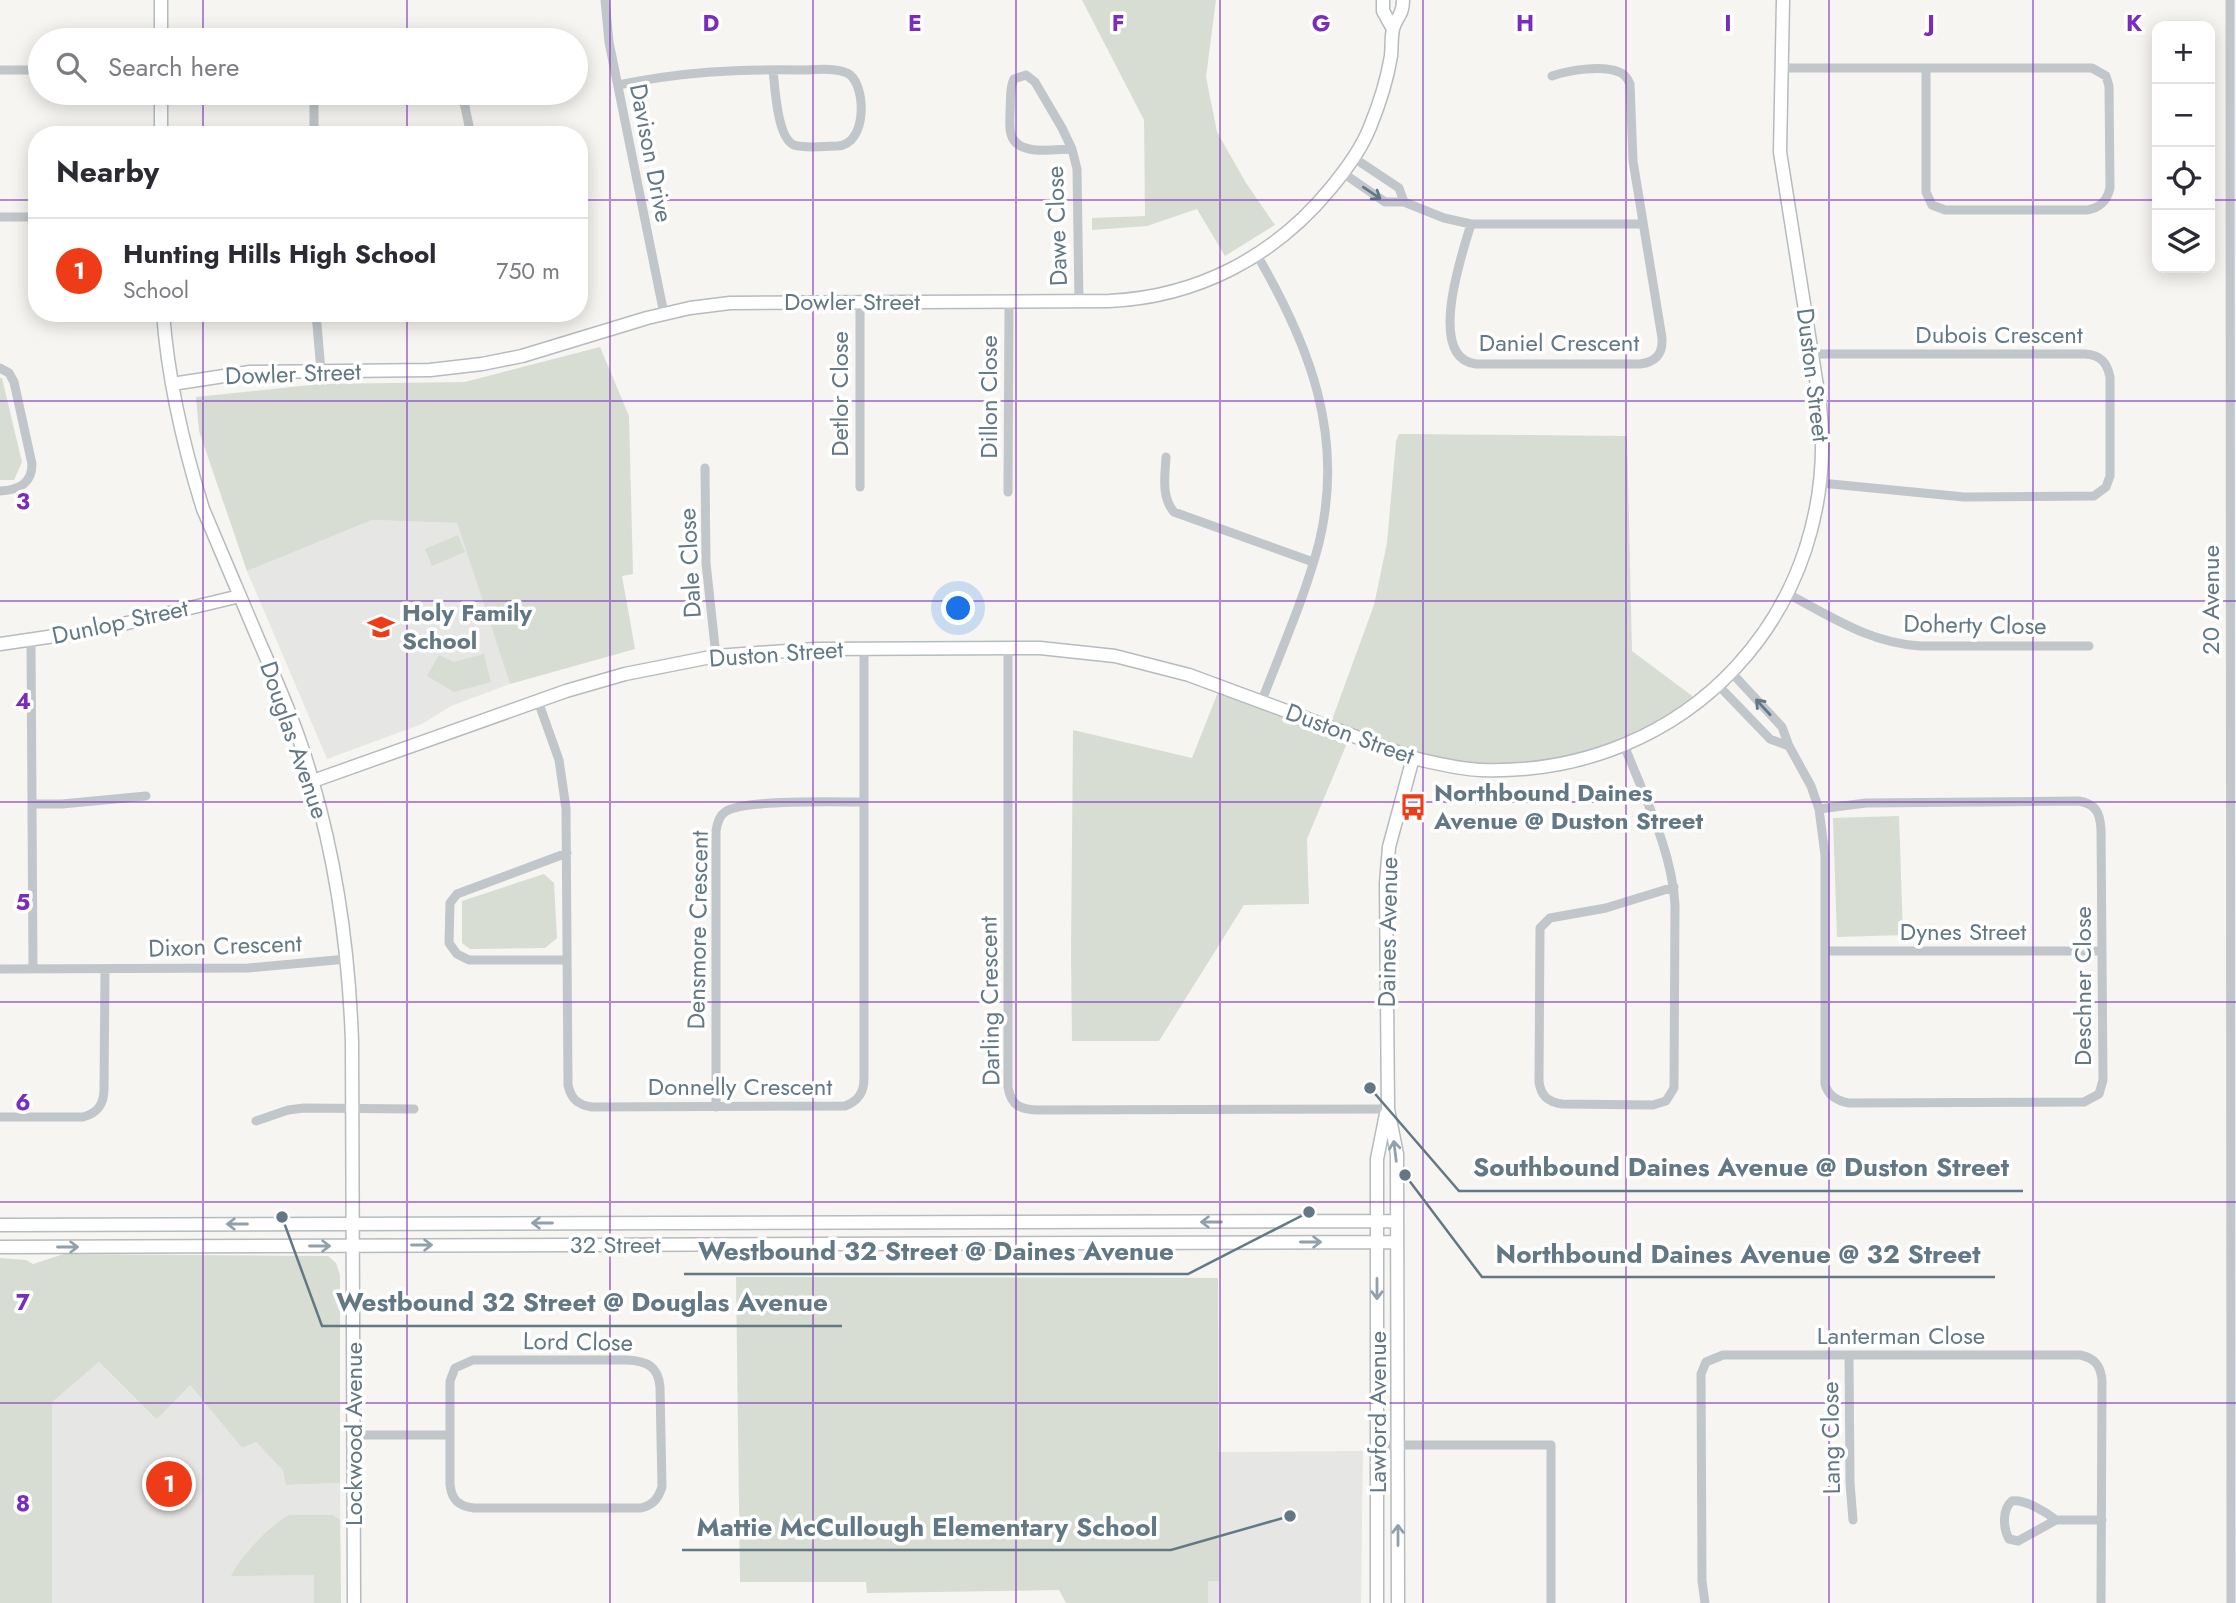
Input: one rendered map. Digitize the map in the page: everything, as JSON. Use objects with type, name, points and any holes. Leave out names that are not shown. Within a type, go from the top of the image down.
[{"type":"street","points":[[161,0],[161,28]]},
{"type":"street","name":"Davison Drive","points":[[605,0],[608,36],[664,314]]},
{"type":"street","name":"Dowler Street","points":[[1383,0],[1383,11],[1393,29]]},
{"type":"street","name":"Dowler Street","points":[[172,384],[250,372],[430,370],[482,364],[522,356],[664,314],[690,308],[746,302],[1079,301],[1135,299],[1177,291],[1216,277],[1280,239],[1304,219],[1343,173],[1370,128],[1385,85],[1393,29],[1403,11],[1403,0]]},
{"type":"street","name":"Duston Street","points":[[313,781],[538,701],[625,674],[716,656],[780,650],[1008,648],[1075,650],[1115,656],[1172,670],[1413,758],[1480,770],[1535,768],[1579,760],[1624,745],[1663,726],[1718,685],[1763,635],[1788,594],[1811,533],[1821,483],[1823,434],[1780,152],[1783,0]]},
{"type":"street","name":"20 Avenue","points":[[2230,0],[2231,1603]]},
{"type":"street","points":[[1781,68],[2085,67],[2092,68],[2103,74],[2108,81],[2109,92],[2109,188],[2104,202],[2087,210],[1945,210],[1932,205],[1926,192],[1926,68]]},
{"type":"street","points":[[0,69],[28,70]]},
{"type":"street","points":[[618,85],[696,72],[773,70],[839,71],[855,78],[860,91],[860,124],[856,136],[842,146],[801,146],[789,141],[783,132],[773,70]]},
{"type":"street","points":[[1343,173],[1385,202],[1404,202],[1444,218],[1471,224],[1642,224],[1633,161],[1632,90],[1628,79],[1619,72],[1606,70],[1569,70],[1552,76]]},
{"type":"street","name":"Dawe Close","points":[[1072,149],[1024,149],[1013,141],[1010,128],[1011,86],[1014,79],[1026,75],[1035,82],[1072,149],[1078,177],[1079,301]]},
{"type":"street","points":[[161,105],[161,126]]},
{"type":"street","points":[[314,105],[314,126]]},
{"type":"street","points":[[465,105],[469,126]]},
{"type":"street","points":[[1354,158],[1399,188],[1404,202]]},
{"type":"street","points":[[0,217],[28,217]]},
{"type":"street","name":"Daniel Crescent","points":[[1471,224],[1453,293],[1450,323],[1454,349],[1463,361],[1476,365],[1640,364],[1656,359],[1661,350],[1662,338],[1642,224]]},
{"type":"street","points":[[1257,255],[1304,346],[1326,435],[1327,487],[1323,523],[1313,562],[1261,703]]},
{"type":"street","name":"Detlor Close","points":[[860,302],[860,486]]},
{"type":"street","name":"Dillon Close","points":[[1008,492],[1009,302]]},
{"type":"street","name":"Douglas Avenue","points":[[164,322],[172,384],[184,443],[203,509],[285,703],[313,781],[335,875],[347,959],[351,1011],[354,1224]]},
{"type":"street","points":[[317,322],[321,371]]},
{"type":"street","name":"Dubois Crescent","points":[[1812,354],[2085,354],[2099,357],[2107,366],[2110,377],[2110,476],[2106,487],[2094,496],[1964,498],[1821,483]]},
{"type":"street","points":[[0,368],[9,373],[14,382],[32,469],[28,481],[23,485],[0,491]]},
{"type":"street","points":[[1166,457],[1165,492],[1174,512],[1313,562]]},
{"type":"street","name":"Dale Close","points":[[705,468],[706,563],[716,656]]},
{"type":"street","name":"Doherty Close","points":[[1788,594],[1873,638],[1900,645],[2089,646]]},
{"type":"street","name":"Dunlop Street","points":[[0,644],[102,629],[240,596]]},
{"type":"street","points":[[32,640],[33,969]]},
{"type":"street","name":"Donnelly Crescent","points":[[538,701],[562,776],[566,808],[568,1085],[573,1098],[592,1107],[839,1107],[855,1102],[861,1094],[864,1079],[864,648]]},
{"type":"street","name":"Darling Crescent","points":[[1008,648],[1008,1087],[1010,1097],[1016,1105],[1021,1109],[1039,1110],[1388,1109]]},
{"type":"street","name":"Deschner Close","points":[[1731,672],[1782,727],[1788,746],[1804,770],[1819,809],[1825,855],[1826,1089],[1840,1101],[1877,1103],[2084,1102],[2095,1097],[2103,1080],[2101,822],[2098,810],[2091,804],[2079,801],[1857,803],[1819,809]]},
{"type":"street","name":"Deschner Close","points":[[1718,685],[1770,738],[1788,746]]},
{"type":"street","points":[[1624,745],[1670,866],[1674,887],[1673,1093],[1666,1101],[1653,1105],[1562,1104],[1550,1101],[1542,1093],[1539,1082],[1538,933],[1542,924],[1550,918],[1606,908],[1674,887]]},
{"type":"street","name":"Daines Avenue","points":[[1397,1242],[1397,1154],[1388,1109],[1387,866],[1413,758]]},
{"type":"street","points":[[33,804],[146,796]]},
{"type":"street","name":"Densmore Crescent","points":[[716,1107],[717,823],[724,813],[737,807],[793,802],[863,802]]},
{"type":"street","points":[[567,853],[457,894],[450,903],[449,938],[453,950],[469,960],[567,960]]},
{"type":"street","name":"Dynes Street","points":[[1825,951],[2102,951]]},
{"type":"street","name":"Dixon Crescent","points":[[0,969],[258,968],[347,959]]},
{"type":"street","points":[[0,1117],[83,1117],[91,1115],[101,1105],[104,1089],[105,969]]},
{"type":"street","points":[[256,1121],[296,1108],[414,1109]]},
{"type":"street","name":"Daines Avenue","points":[[1377,1221],[1377,1152],[1388,1109]]},
{"type":"street","name":"Lawford Avenue","points":[[1377,1221],[1377,1603]]},
{"type":"street","name":"32 Street","points":[[0,1225],[1397,1221]]},
{"type":"street","name":"Lockwood Avenue","points":[[354,1224],[354,1603]]},
{"type":"street","name":"32 Street","points":[[0,1247],[1397,1242]]},
{"type":"street","name":"Lawford Avenue","points":[[1397,1242],[1398,1603]]},
{"type":"street","name":"Lanterman Close","points":[[1705,1603],[1702,1581],[1701,1374],[1711,1358],[1723,1355],[2080,1355],[2093,1360],[2100,1370],[2102,1381],[2101,1603]]},
{"type":"street","name":"Lang Close","points":[[1849,1356],[1853,1520]]},
{"type":"street","name":"Lord Close","points":[[641,1360],[654,1367],[660,1379],[662,1487],[654,1502],[641,1508],[464,1507],[457,1503],[451,1492],[450,1435],[451,1374],[465,1362],[641,1360]]},
{"type":"street","points":[[354,1435],[450,1435]]},
{"type":"street","points":[[1378,1445],[1551,1445],[1551,1603]]},
{"type":"street","points":[[2056,1520],[2050,1526],[2018,1541],[2009,1539],[2006,1532],[2006,1508],[2012,1501],[2024,1501],[2056,1520],[2102,1520]]},
{"type":"shaded area","points":[[1082,0],[1216,0],[1206,77],[1217,132],[1246,183],[1275,225],[1225,256],[1197,209],[1147,226],[1092,230],[1092,218],[1145,216],[1144,120]]},
{"type":"shaded area","points":[[600,347],[629,416],[633,574],[622,576],[635,649],[510,684],[457,523],[372,520],[247,571],[199,431],[196,397],[320,384],[465,382]]},
{"type":"shaded area","points":[[0,378],[22,462],[14,480],[0,480]]},
{"type":"shaded area","points":[[1399,434],[1627,436],[1632,651],[1699,701],[1602,753],[1480,770],[1350,736],[1307,839],[1309,904],[1244,905],[1159,1041],[1072,1041],[1073,730],[1192,758],[1220,687],[1329,728],[1374,605],[1387,543],[1396,441]]},
{"type":"shaded area","name":"Holy Family School","points":[[372,520],[457,523],[510,684],[451,706],[422,724],[327,759],[247,571]]},
{"type":"shaded area","points":[[458,535],[465,552],[432,566],[425,549]]},
{"type":"shaded area","points":[[484,654],[491,682],[454,692],[427,676],[439,655],[454,662]]},
{"type":"shaded area","points":[[1899,816],[1903,935],[1837,937],[1833,818]]},
{"type":"shaded area","points":[[544,874],[554,883],[557,938],[545,948],[470,949],[462,943],[462,901]]},
{"type":"shaded area","points":[[64,1254],[328,1256],[336,1263],[340,1275],[340,1483],[286,1485],[283,1470],[256,1442],[242,1448],[190,1385],[155,1418],[99,1362],[52,1402],[52,1603],[0,1603],[0,1258],[26,1260],[33,1264]]},
{"type":"shaded area","points":[[736,1277],[1218,1278],[1219,1581],[1208,1581],[1208,1603],[1066,1603],[1059,1590],[867,1593],[866,1582],[740,1582]]},
{"type":"shaded area","points":[[99,1362],[155,1418],[158,1418],[189,1384],[242,1448],[256,1442],[284,1470],[286,1485],[340,1483],[341,1603],[52,1603],[52,1401]]},
{"type":"shaded area","points":[[1363,1451],[1361,1603],[1208,1603],[1208,1581],[1219,1580],[1218,1452]]},
{"type":"shaded area","points":[[289,1515],[333,1515],[340,1520],[341,1603],[314,1603],[314,1575],[231,1576],[256,1542]]},
{"type":"place","name":"Holy Family School","points":[[381,627]]},
{"type":"place","name":"Northbound Daines Avenue @ Duston Street","points":[[1413,807]]},
{"type":"place","name":"Southbound Daines Avenue @ Duston Street","points":[[1370,1088]]},
{"type":"place","name":"Northbound Daines Avenue @ 32 Street","points":[[1405,1175]]},
{"type":"place","name":"Westbound 32 Street @ Daines Avenue","points":[[1309,1212]]},
{"type":"place","name":"Westbound 32 Street @ Douglas Avenue","points":[[282,1217]]},
{"type":"place","name":"Hunting Hills High School","points":[[169,1484]]},
{"type":"place","name":"Mattie McCullough Elementary School","points":[[1290,1516]]}]
